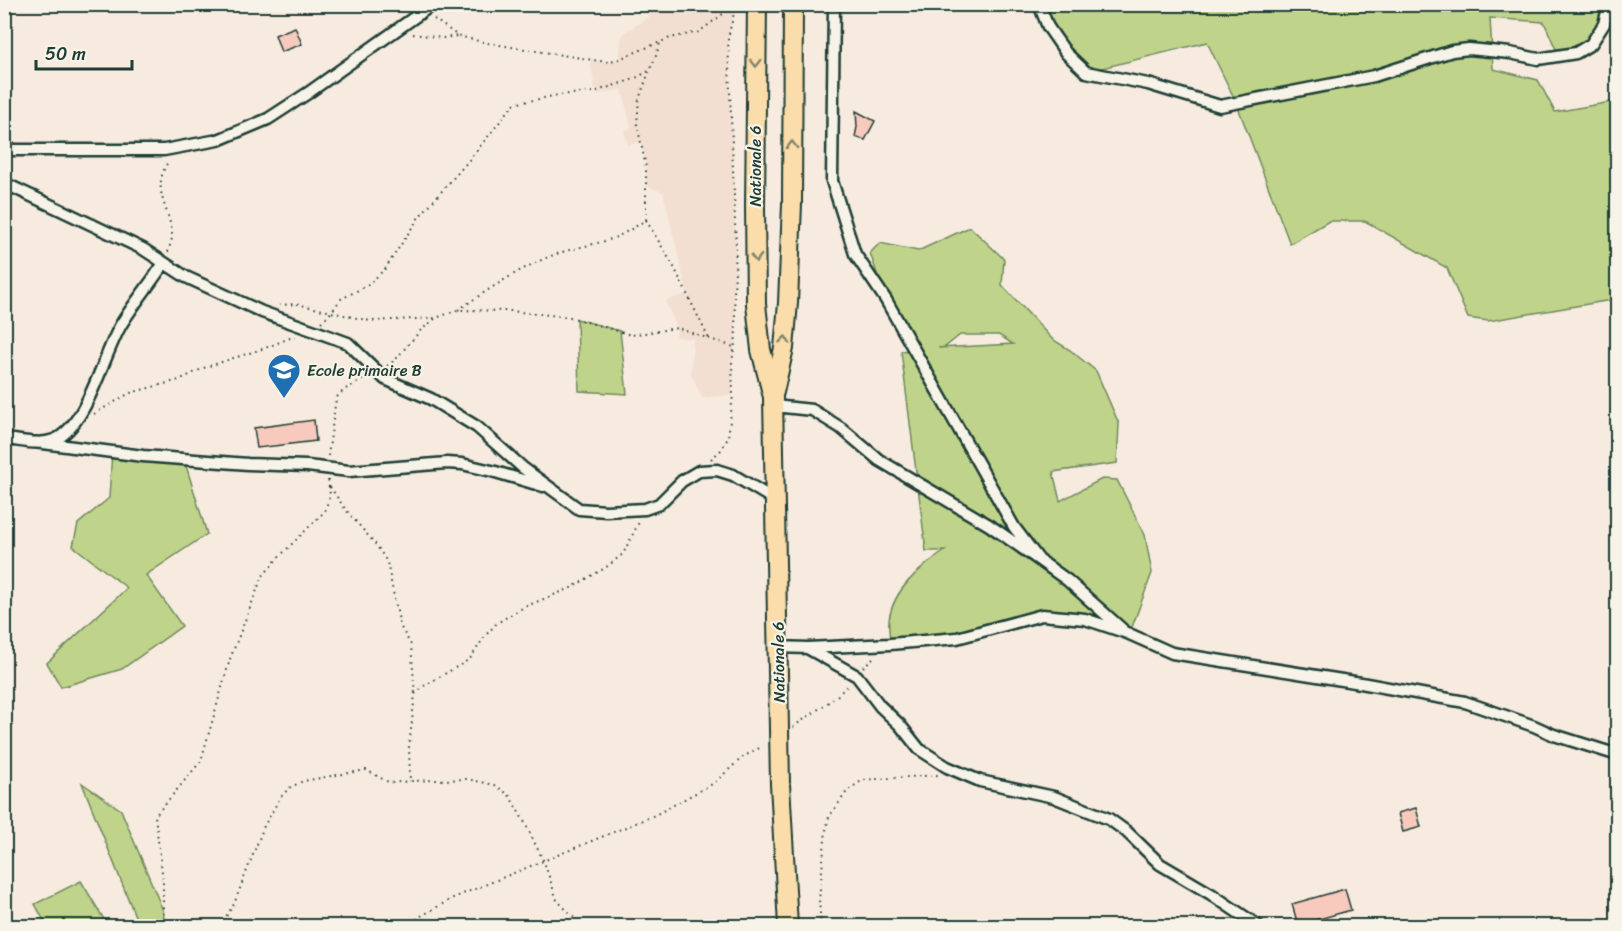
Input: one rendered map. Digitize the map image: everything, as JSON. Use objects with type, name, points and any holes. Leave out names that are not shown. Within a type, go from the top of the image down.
[{"type":"main road","name":"Nationale 6","points":[[757,4],[756,304],[761,350],[774,401]]},
{"type":"main road","name":"Nationale 6","points":[[788,927],[780,784],[774,401],[784,348],[788,303],[792,204],[793,4]]},
{"type":"street","points":[[4,150],[98,152],[164,150],[218,140],[268,118],[308,93],[433,4]]},
{"type":"street","points":[[834,4],[832,181],[855,254],[886,300],[1014,527],[1039,560]]},
{"type":"street","points":[[1039,4],[1048,27],[1066,53],[1086,72],[1148,84],[1220,106],[1374,76],[1452,51],[1469,49],[1510,53],[1538,59],[1576,53],[1591,44],[1604,24],[1609,4]]},
{"type":"street","points":[[4,183],[143,249],[186,277],[258,310],[348,343],[385,379],[431,399],[477,427],[523,468],[579,508],[606,511],[645,509],[659,504],[682,481],[699,471],[717,470],[733,475],[775,500]]},
{"type":"street","points":[[44,443],[56,439],[70,429],[87,400],[122,323],[164,263]]},
{"type":"street","points":[[774,401],[813,410],[841,428],[879,460],[988,525],[1067,580],[1127,633]]},
{"type":"street","points":[[4,439],[143,456],[349,471],[447,463],[462,464],[552,489]]},
{"type":"street","points":[[777,647],[808,648],[890,644],[957,638],[1041,615],[1085,619],[1127,633],[1172,653],[1465,702],[1554,735],[1617,755]]},
{"type":"street","points":[[808,648],[857,676],[880,706],[900,725],[919,749],[947,767],[980,781],[1054,797],[1109,819],[1127,832],[1160,864],[1211,894],[1258,927]]},
{"type":"path","points":[[390,35],[412,33],[443,38],[458,36],[487,43],[606,62],[699,32],[736,5]]},
{"type":"path","points":[[699,471],[721,450],[728,438],[733,395],[736,247],[728,38],[736,5]]},
{"type":"path","points":[[423,11],[458,36]]},
{"type":"path","points":[[660,43],[656,59],[639,99],[637,124],[646,167],[646,220],[674,267],[710,339]]},
{"type":"path","points":[[70,429],[130,393],[179,380],[206,367],[266,348],[311,330],[332,311],[341,299],[368,285],[385,269],[419,217],[514,104],[558,95],[594,92],[634,79],[649,71]]},
{"type":"path","points":[[164,263],[173,236],[161,197],[160,182],[164,168],[176,148]]},
{"type":"path","points":[[258,310],[283,304],[297,304],[370,321],[436,318],[458,310],[503,280],[542,260],[575,247],[605,241],[624,234],[646,220]]},
{"type":"path","points":[[458,310],[510,311],[570,317],[631,335],[677,328],[734,347]]},
{"type":"path","points":[[163,927],[164,880],[155,816],[201,761],[230,658],[262,577],[325,511],[330,495],[327,469],[336,398],[344,390],[395,360],[420,331],[436,318]]},
{"type":"path","points":[[329,484],[346,510],[377,546],[387,562],[400,626],[411,645],[415,694],[409,747],[410,781]]},
{"type":"path","points":[[415,694],[424,686],[470,659],[485,636],[497,623],[524,607],[571,588],[605,568],[623,554],[645,509]]},
{"type":"path","points":[[406,927],[453,898],[655,815],[714,783],[743,757],[779,737],[837,696],[857,676],[866,663],[890,644]]},
{"type":"path","points":[[220,927],[234,904],[264,826],[280,798],[289,788],[303,781],[366,770],[390,783],[467,779],[495,785],[508,795],[525,823],[544,862],[557,900],[582,927]]},
{"type":"path","points":[[821,927],[819,900],[826,830],[829,817],[848,790],[863,780],[962,773]]},
{"type":"shaded area","points":[[650,5],[736,5],[728,38],[736,247],[734,295],[736,337],[732,363],[733,395],[702,398],[691,373],[693,339],[676,337],[677,328],[665,301],[687,293],[663,192],[646,186],[646,167],[641,142],[628,145],[624,131],[631,128],[622,89],[596,95],[590,59],[606,62],[619,59],[622,34],[649,17]]},
{"type":"green space","points":[[1039,5],[1609,5],[1591,44],[1559,56],[1544,22],[1490,18],[1493,69],[1538,80],[1555,112],[1617,101],[1617,299],[1488,321],[1468,318],[1447,268],[1365,221],[1329,221],[1290,244],[1236,102],[1207,42],[1086,72],[1066,53]]},
{"type":"green space","points":[[970,227],[1004,259],[1002,285],[1052,339],[1096,371],[1119,424],[1117,463],[1053,472],[1060,501],[1102,479],[1117,480],[1145,535],[1152,573],[1131,630],[1042,615],[957,638],[890,644],[889,620],[896,598],[909,580],[945,551],[926,551],[901,351],[920,349],[886,300],[870,253],[880,243],[918,251]],"holes":[[[960,335],[999,335],[1013,344],[938,348],[945,347]]]},
{"type":"green space","points":[[577,319],[620,331],[627,394],[579,391]]},
{"type":"green space","points":[[112,452],[184,459],[207,534],[146,575],[182,626],[122,669],[61,687],[47,663],[127,588],[73,546],[78,524],[109,498]]},
{"type":"green space","points":[[82,783],[121,810],[164,913],[163,926],[128,926],[137,921]]},
{"type":"green space","points":[[81,881],[108,926],[47,926],[35,904]]},
{"type":"building","points":[[295,27],[302,44],[281,52],[275,35]]},
{"type":"building","points":[[856,111],[875,121],[865,140],[855,137]]},
{"type":"building","points":[[314,420],[316,441],[257,448],[254,428]]},
{"type":"building","points":[[1416,808],[1421,827],[1403,832],[1398,813]]},
{"type":"building","points":[[1345,889],[1351,910],[1298,925],[1292,904]]},
{"type":"place","name":"Ecole primaire B","points":[[284,399]]}]
